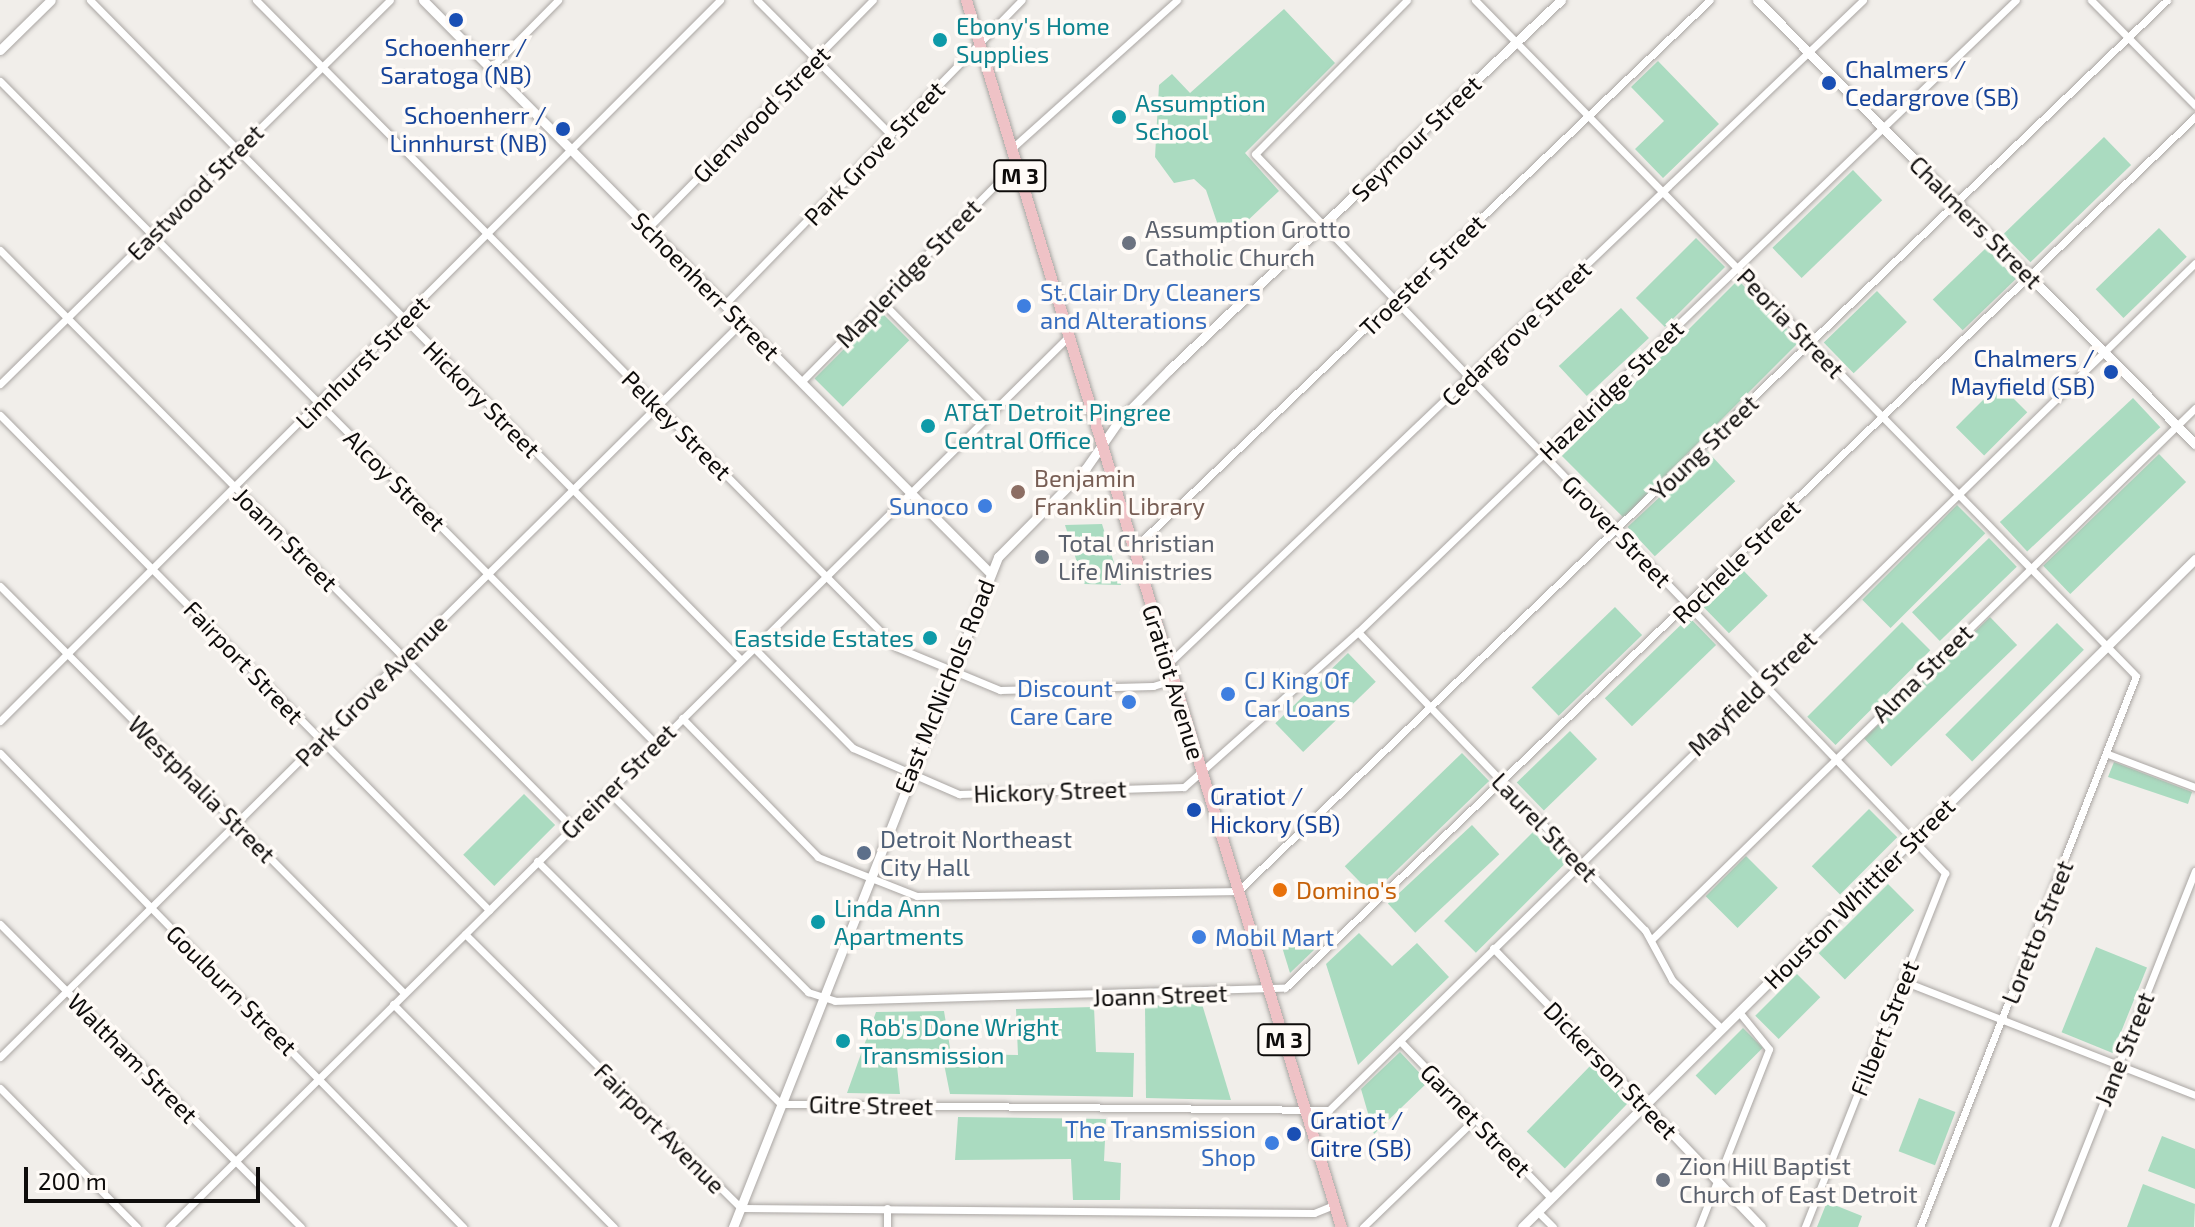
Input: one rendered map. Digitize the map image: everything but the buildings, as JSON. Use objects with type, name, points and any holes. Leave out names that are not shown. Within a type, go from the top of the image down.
[{"type":"main road","name":"Gratiot Avenue","points":[[966,0],[1341,1227]]},
{"type":"street","points":[[0,50],[51,0]]},
{"type":"street","name":"Hickory Street","points":[[90,0],[741,660]]},
{"type":"street","name":"Pelkey Street","points":[[256,0],[896,647],[1000,690],[1153,686],[1173,680]]},
{"type":"street","name":"Eastwood Street","points":[[0,384],[390,0]]},
{"type":"street","name":"Schoenherr Street","points":[[423,0],[989,572]]},
{"type":"street","points":[[490,69],[558,0]]},
{"type":"street","name":"Linnhurst Street","points":[[0,721],[405,321],[720,0]]},
{"type":"street","points":[[757,0],[891,135]]},
{"type":"street","name":"Glenwood Street","points":[[648,228],[873,0]]},
{"type":"street","name":"Park Grove Street","points":[[724,305],[1022,0]]},
{"type":"street","points":[[1011,149],[1177,0]]},
{"type":"street","name":"Grover Street","points":[[1407,0],[1255,154],[1913,839]]},
{"type":"street","name":"Peoria Street","points":[[1475,0],[2108,646]]},
{"type":"street","name":"Seymour Street","points":[[1102,446],[1169,370],[1561,0]]},
{"type":"street","name":"Troester Street","points":[[1133,549],[1710,0]]},
{"type":"street","name":"Chalmers Street","points":[[1757,0],[2195,444]]},
{"type":"street","name":"Cedargrove Street","points":[[1168,664],[1863,0]]},
{"type":"street","name":"Hazelridge Street","points":[[1203,776],[1358,632],[2016,0]]},
{"type":"street","points":[[2091,0],[2195,105]]},
{"type":"street","name":"Young Street","points":[[1238,891],[1958,204],[2167,0]]},
{"type":"street","name":"Alcoy Street","points":[[0,81],[656,744]]},
{"type":"street","name":"Rochelle Street","points":[[1269,993],[1291,985],[2031,279],[2195,117]]},
{"type":"street","name":"Mapleridge Street","points":[[801,382],[1016,164]]},
{"type":"street","name":"Joann Street","points":[[0,250],[572,827]]},
{"type":"street","name":"Mayfield Street","points":[[1305,1110],[1329,1110],[1761,682],[2195,263]]},
{"type":"street","points":[[881,301],[991,412]]},
{"type":"street","name":"Park Grove Avenue","points":[[0,1057],[742,322]]},
{"type":"street","name":"Greiner Street","points":[[169,1227],[1069,336]]},
{"type":"street","name":"Alma Street","points":[[1651,940],[1833,758],[2195,408]]},
{"type":"street","name":"Fairport Street","points":[[0,415],[489,910]]},
{"type":"street","name":"East McNichols Road","points":[[733,1227],[989,572],[1102,446]]},
{"type":"street","name":"Houston Whittier Street","points":[[1522,1227],[2195,559]]},
{"type":"street","name":"Westphalia Street","points":[[0,586],[404,993]]},
{"type":"street","name":"Laurel Street","points":[[1358,632],[1580,862],[1651,940],[1672,980],[1722,1029]]},
{"type":"street","name":"Loretto Street","points":[[1920,1227],[2136,676],[2108,646]]},
{"type":"street","name":"Hickory Street","points":[[753,647],[853,748],[959,794],[1184,787],[1203,776]]},
{"type":"street","points":[[682,718],[818,857],[925,897],[1238,891]]},
{"type":"street","name":"Goulburn Street","points":[[0,753],[463,1227]]},
{"type":"street","points":[[2108,754],[2195,787]]},
{"type":"street","points":[[608,791],[808,992],[822,997]]},
{"type":"street","name":"Filbert Street","points":[[1805,1227],[1945,876],[1913,839]]},
{"type":"street","name":"Gitre Street","points":[[537,861],[781,1104],[1305,1110]]},
{"type":"street","name":"Jane Street","points":[[2054,1227],[2195,871]]},
{"type":"street","name":"Waltham Street","points":[[0,924],[301,1227]]},
{"type":"street","name":"Fairport Avenue","points":[[465,934],[741,1208],[1314,1213],[1334,1205]]},
{"type":"street","name":"Dickerson Street","points":[[1493,948],[1761,1227]]},
{"type":"street","points":[[1903,981],[2195,1095]]},
{"type":"street","name":"Joann Street","points":[[822,997],[1269,993]]},
{"type":"street","points":[[393,1004],[614,1227]]},
{"type":"street","points":[[1699,1227],[1769,1049],[1739,1012]]},
{"type":"street","name":"Garnet Street","points":[[1400,1041],[1551,1198]]},
{"type":"street","points":[[0,1088],[137,1227]]},
{"type":"street","points":[[1363,1227],[1475,1119]]},
{"type":"street","points":[[887,1208],[887,1227]]},
{"type":"street","points":[[1538,1212],[1553,1227]]},
{"type":"green space","points":[[1284,9],[1335,63],[1245,153],[1279,191],[1224,243],[1206,190],[1194,179],[1174,183],[1155,157],[1159,85],[1172,74],[1190,93]]},
{"type":"green space","points":[[1658,61],[1719,124],[1663,178],[1635,149],[1664,121],[1631,87]]},
{"type":"green space","points":[[2104,137],[2131,165],[2030,262],[2003,234]]},
{"type":"green space","points":[[1853,170],[1882,200],[1802,278],[1772,248]]},
{"type":"green space","points":[[2159,228],[2187,257],[2123,318],[2096,289]]},
{"type":"green space","points":[[1696,238],[1725,267],[1665,327],[1636,298]]},
{"type":"green space","points":[[1986,248],[2016,279],[1963,330],[1933,299]]},
{"type":"green space","points":[[1738,280],[1800,342],[1623,518],[1562,456]]},
{"type":"green space","points":[[1877,291],[1907,322],[1854,373],[1824,342]]},
{"type":"green space","points":[[1621,308],[1649,338],[1587,396],[1559,366]]},
{"type":"green space","points":[[881,312],[909,340],[843,407],[815,378]]},
{"type":"green space","points":[[1999,384],[2027,412],[1984,455],[1956,427]]},
{"type":"green space","points":[[2133,398],[2160,427],[2027,551],[2000,522]]},
{"type":"green space","points":[[1708,452],[1735,481],[1655,556],[1628,527]]},
{"type":"green space","points":[[2159,454],[2186,482],[2070,594],[2043,566]]},
{"type":"green space","points":[[1957,505],[1985,533],[1891,628],[1862,600]]},
{"type":"green space","points":[[1102,524],[1121,585],[1084,584],[1065,525]]},
{"type":"green space","points":[[1989,538],[2017,567],[1940,641],[1912,612]]},
{"type":"green space","points":[[1740,567],[1768,596],[1729,633],[1701,605]]},
{"type":"green space","points":[[1615,607],[1642,635],[1559,716],[1532,688]]},
{"type":"green space","points":[[1689,617],[1716,645],[1632,726],[1605,698]]},
{"type":"green space","points":[[1990,617],[2017,645],[1891,767],[1864,739]]},
{"type":"green space","points":[[1902,622],[1930,650],[1836,745],[1807,717]]},
{"type":"green space","points":[[2057,623],[2084,650],[1972,762],[1945,735]]},
{"type":"green space","points":[[1348,653],[1376,682],[1303,752],[1275,723]]},
{"type":"green space","points":[[1570,731],[1597,759],[1544,810],[1517,782]]},
{"type":"green space","points":[[1462,753],[1489,781],[1372,894],[1345,866]]},
{"type":"green space","points":[[2114,762],[2192,792],[2188,804],[2108,777]]},
{"type":"green space","points":[[524,794],[555,825],[494,886],[463,855]]},
{"type":"green space","points":[[1869,809],[1897,837],[1840,895],[1812,866]]},
{"type":"green space","points":[[1472,825],[1499,854],[1415,933],[1388,903]]},
{"type":"green space","points":[[1536,829],[1568,861],[1476,953],[1444,921]]},
{"type":"green space","points":[[1746,856],[1778,888],[1738,928],[1706,896]]},
{"type":"green space","points":[[1888,884],[1914,910],[1845,979],[1819,953]]},
{"type":"green space","points":[[1310,933],[1315,949],[1290,973],[1282,947]]},
{"type":"green space","points":[[1359,933],[1392,966],[1417,943],[1449,977],[1358,1065],[1326,964]]},
{"type":"green space","points":[[2096,947],[2147,968],[2113,1053],[2062,1032]]},
{"type":"green space","points":[[1797,974],[1820,997],[1779,1039],[1755,1016]]},
{"type":"green space","points":[[1202,1004],[1231,1100],[1146,1098],[1145,1006]]},
{"type":"green space","points":[[1094,1007],[1096,1052],[1134,1053],[1133,1097],[950,1094],[942,1054],[896,1057],[900,1094],[847,1093],[876,1012],[944,1011],[951,1054],[1018,1055],[1016,1009]]},
{"type":"green space","points":[[1743,1028],[1763,1048],[1715,1095],[1696,1075]]},
{"type":"green space","points":[[1400,1052],[1428,1082],[1374,1134],[1361,1089]]},
{"type":"green space","points":[[1592,1064],[1630,1101],[1565,1168],[1527,1132]]},
{"type":"green space","points":[[1919,1098],[1955,1112],[1935,1165],[1899,1151]]},
{"type":"green space","points":[[958,1117],[1106,1119],[1104,1161],[1121,1163],[1120,1200],[1073,1200],[1071,1159],[955,1160]]},
{"type":"green space","points":[[2162,1136],[2195,1149],[2195,1189],[2148,1171]]},
{"type":"green space","points":[[2143,1184],[2195,1204],[2194,1227],[2127,1227]]},
{"type":"green space","points":[[1827,1202],[1862,1216],[1858,1227],[1817,1227]]},
{"type":"place","name":"Schoenherr / Saratoga (NB)","points":[[456,20]]},
{"type":"place","name":"Ebony's Home Supplies","points":[[940,40]]},
{"type":"place","name":"Chalmers / Cedargrove (SB)","points":[[1829,83]]},
{"type":"place","name":"Assumption School","points":[[1119,117]]},
{"type":"place","name":"Schoenherr / Linnhurst (NB)","points":[[563,129]]},
{"type":"place","name":"Assumption Grotto Catholic Church","points":[[1129,243]]},
{"type":"place","name":"St.Clair Dry Cleaners and Alterations","points":[[1024,306]]},
{"type":"place","name":"Chalmers / Mayfield (SB)","points":[[2111,372]]},
{"type":"place","name":"AT&T Detroit Pingree Central Office","points":[[928,426]]},
{"type":"place","name":"Benjamin Franklin Library","points":[[1018,492]]},
{"type":"place","name":"Sunoco","points":[[985,506]]},
{"type":"place","name":"Total Christian Life Ministries","points":[[1042,557]]},
{"type":"place","name":"Eastside Estates","points":[[930,638]]},
{"type":"place","name":"CJ King Of Car Loans","points":[[1228,694]]},
{"type":"place","name":"Discount Care Care","points":[[1129,702]]},
{"type":"place","name":"Gratiot / Hickory (SB)","points":[[1194,810]]},
{"type":"place","name":"Detroit Northeast City Hall","points":[[864,853]]},
{"type":"place","name":"Domino's","points":[[1280,890]]},
{"type":"place","name":"Linda Ann Apartments","points":[[818,922]]},
{"type":"place","name":"Mobil Mart","points":[[1199,937]]},
{"type":"place","name":"Rob's Done Wright Transmission","points":[[843,1041]]},
{"type":"place","name":"Gratiot / Gitre (SB)","points":[[1294,1134]]},
{"type":"place","name":"The Transmission Shop","points":[[1272,1143]]},
{"type":"place","name":"Zion Hill Baptist Church of East Detroit","points":[[1663,1180]]}]
